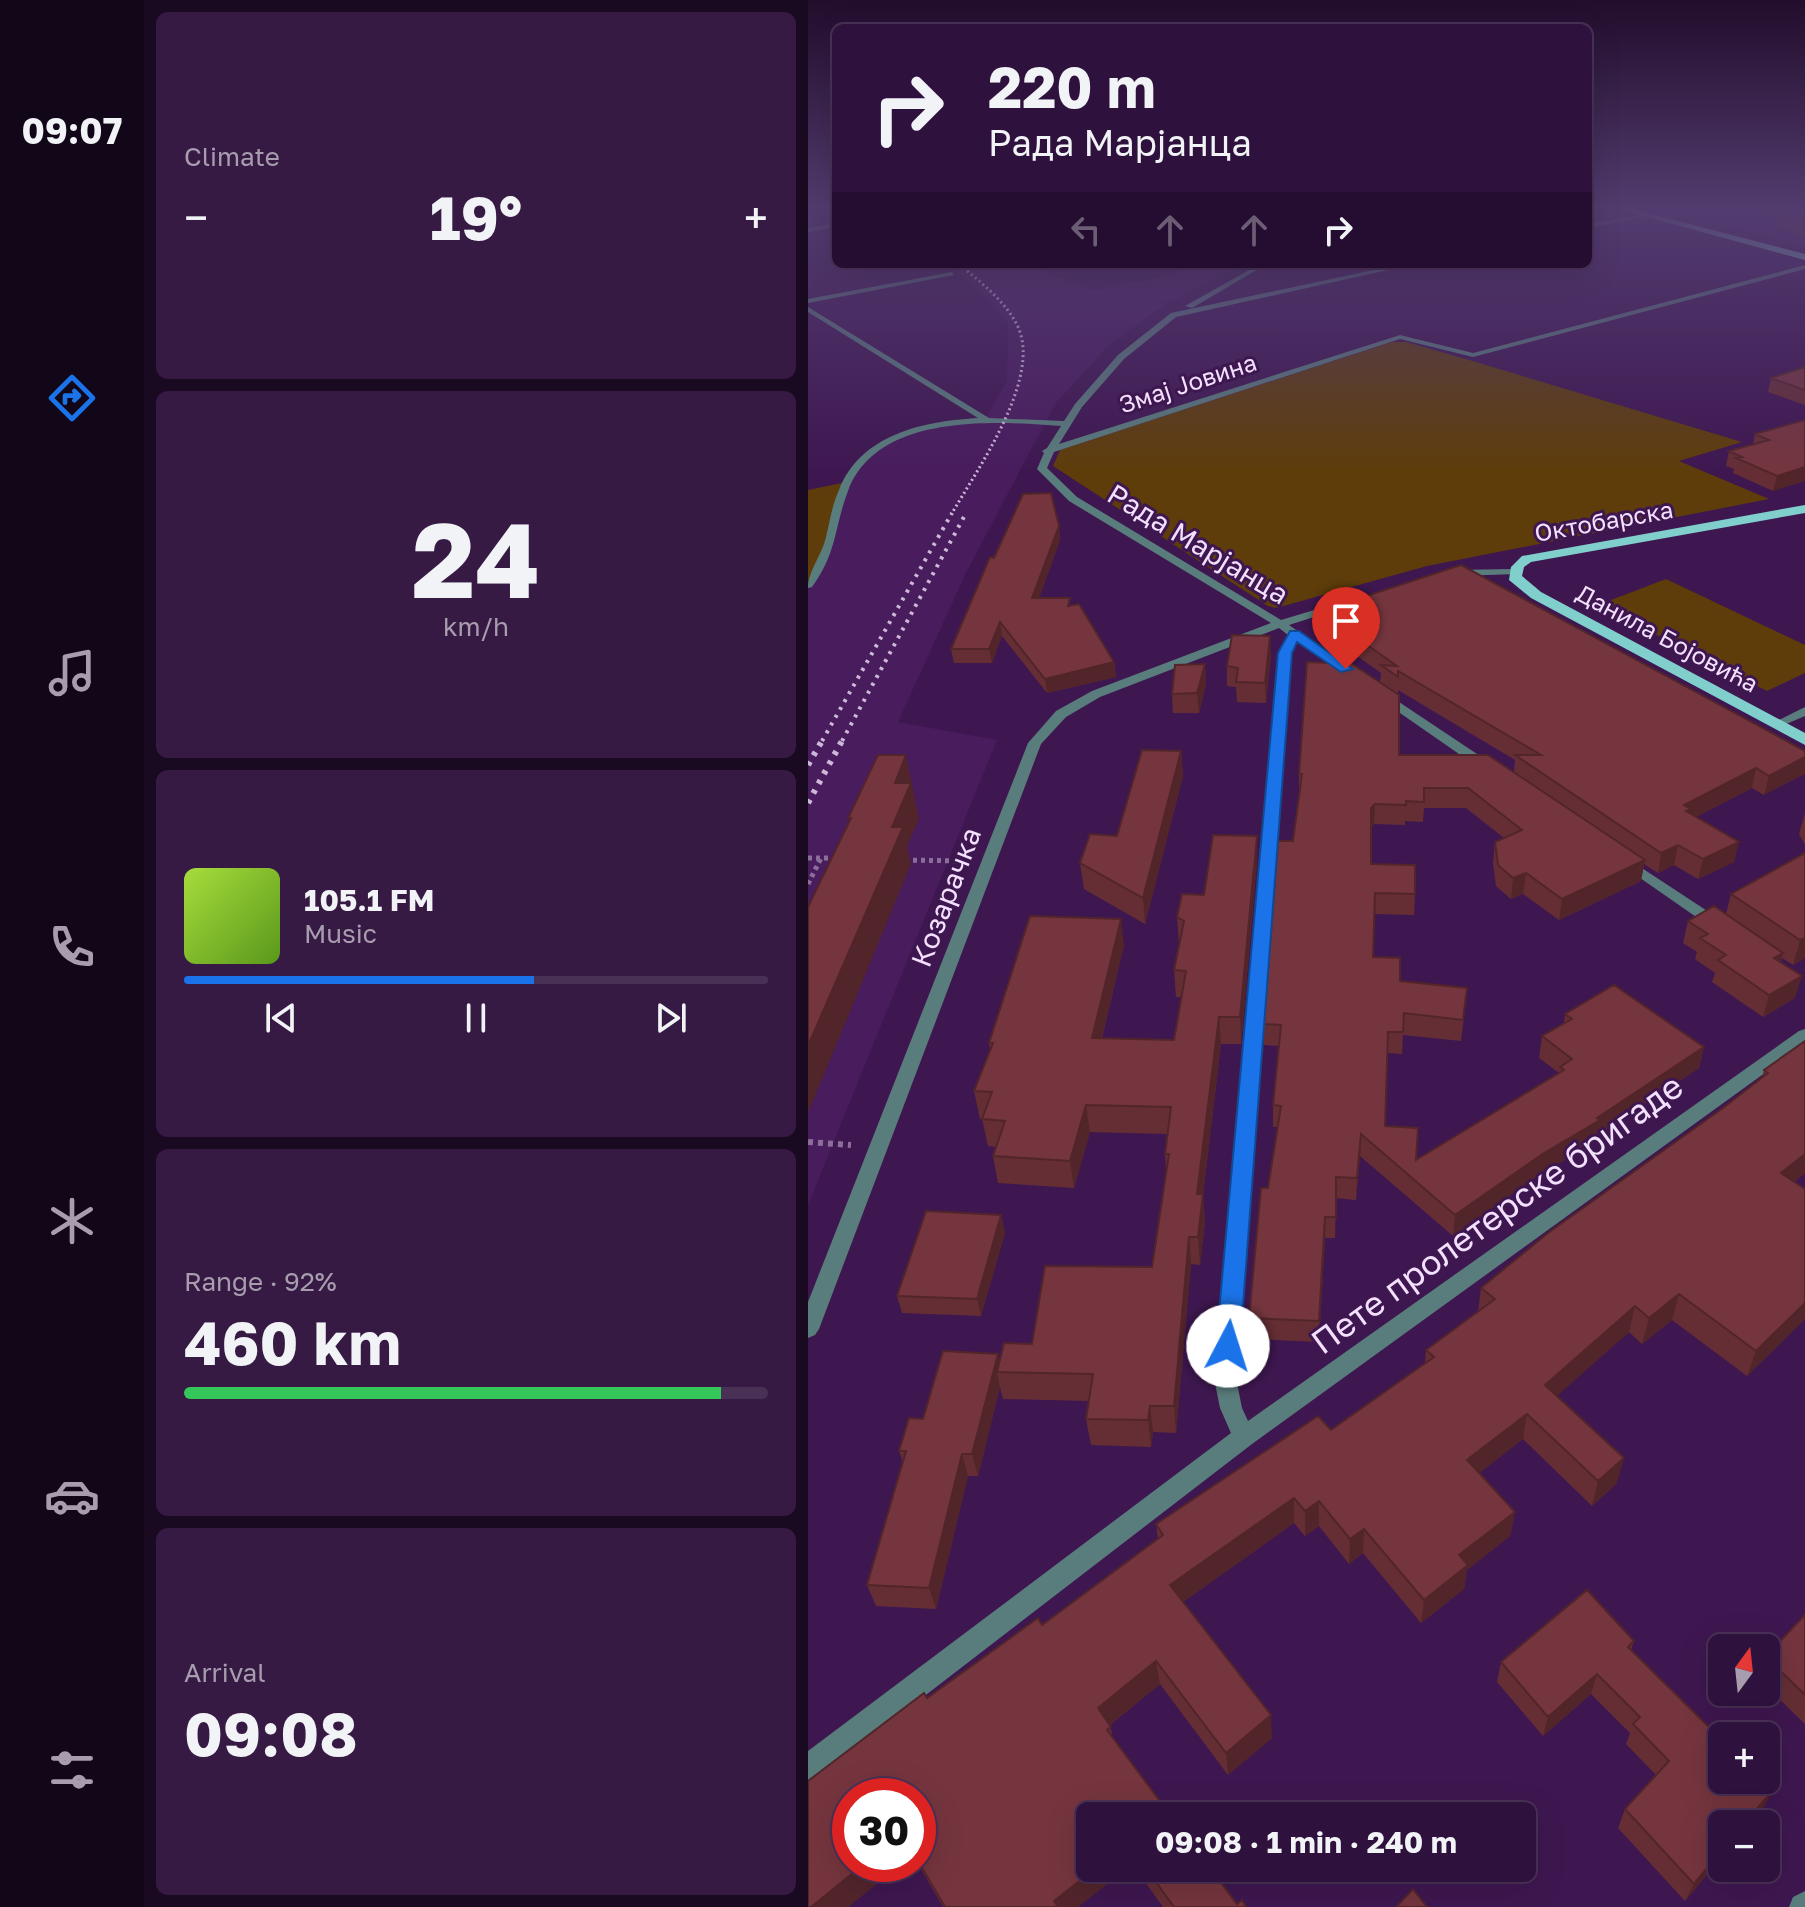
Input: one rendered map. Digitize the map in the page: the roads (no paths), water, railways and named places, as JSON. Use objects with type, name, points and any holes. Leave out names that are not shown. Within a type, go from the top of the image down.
[{"type":"main road","name":"Октобарска","points":[[1515,572],[1521,562],[1545,555],[1805,509]]},
{"type":"main road","name":"Данила Бојовића","points":[[1515,572],[1516,580],[1536,595],[1805,740]]},
{"type":"street","points":[[808,301],[840,295]]},
{"type":"street","points":[[1047,451],[1065,424],[1121,357],[1174,315],[1209,295]]},
{"type":"street","points":[[1174,315],[1267,295]]},
{"type":"street","name":"Змај Јовина","points":[[1047,451],[1400,337],[1473,355],[1699,295]]},
{"type":"street","points":[[808,309],[985,419]]},
{"type":"street","points":[[808,585],[830,550],[847,482],[872,451],[906,434],[985,419],[1065,424]]},
{"type":"street","name":"Рада Марјанца","points":[[1047,451],[1042,469],[1073,499],[1287,629],[1360,679]]},
{"type":"street","name":"Октобарска","points":[[1446,574],[1515,572]]},
{"type":"street","points":[[1244,1437],[1231,1408],[1225,1378],[1287,629],[1346,603]]},
{"type":"street","name":"Козарачка","points":[[808,1329],[1035,743],[1061,714],[1096,694],[1287,629]]},
{"type":"street","points":[[1373,688],[1504,778]]},
{"type":"street","points":[[1777,724],[1805,711]]},
{"type":"street","points":[[1609,850],[1726,931]]},
{"type":"street","name":"Пете пролетерске бригаде","points":[[808,1768],[1244,1437],[1805,1035]]},
{"type":"railway","points":[[951,515],[1003,424],[1021,372],[1023,348],[1018,327],[995,295]]},
{"type":"railway","points":[[822,741],[952,513]]},
{"type":"railway","points":[[842,741],[965,515]]},
{"type":"railway","points":[[808,765],[823,739]]},
{"type":"railway","points":[[808,803],[843,739]]}]
